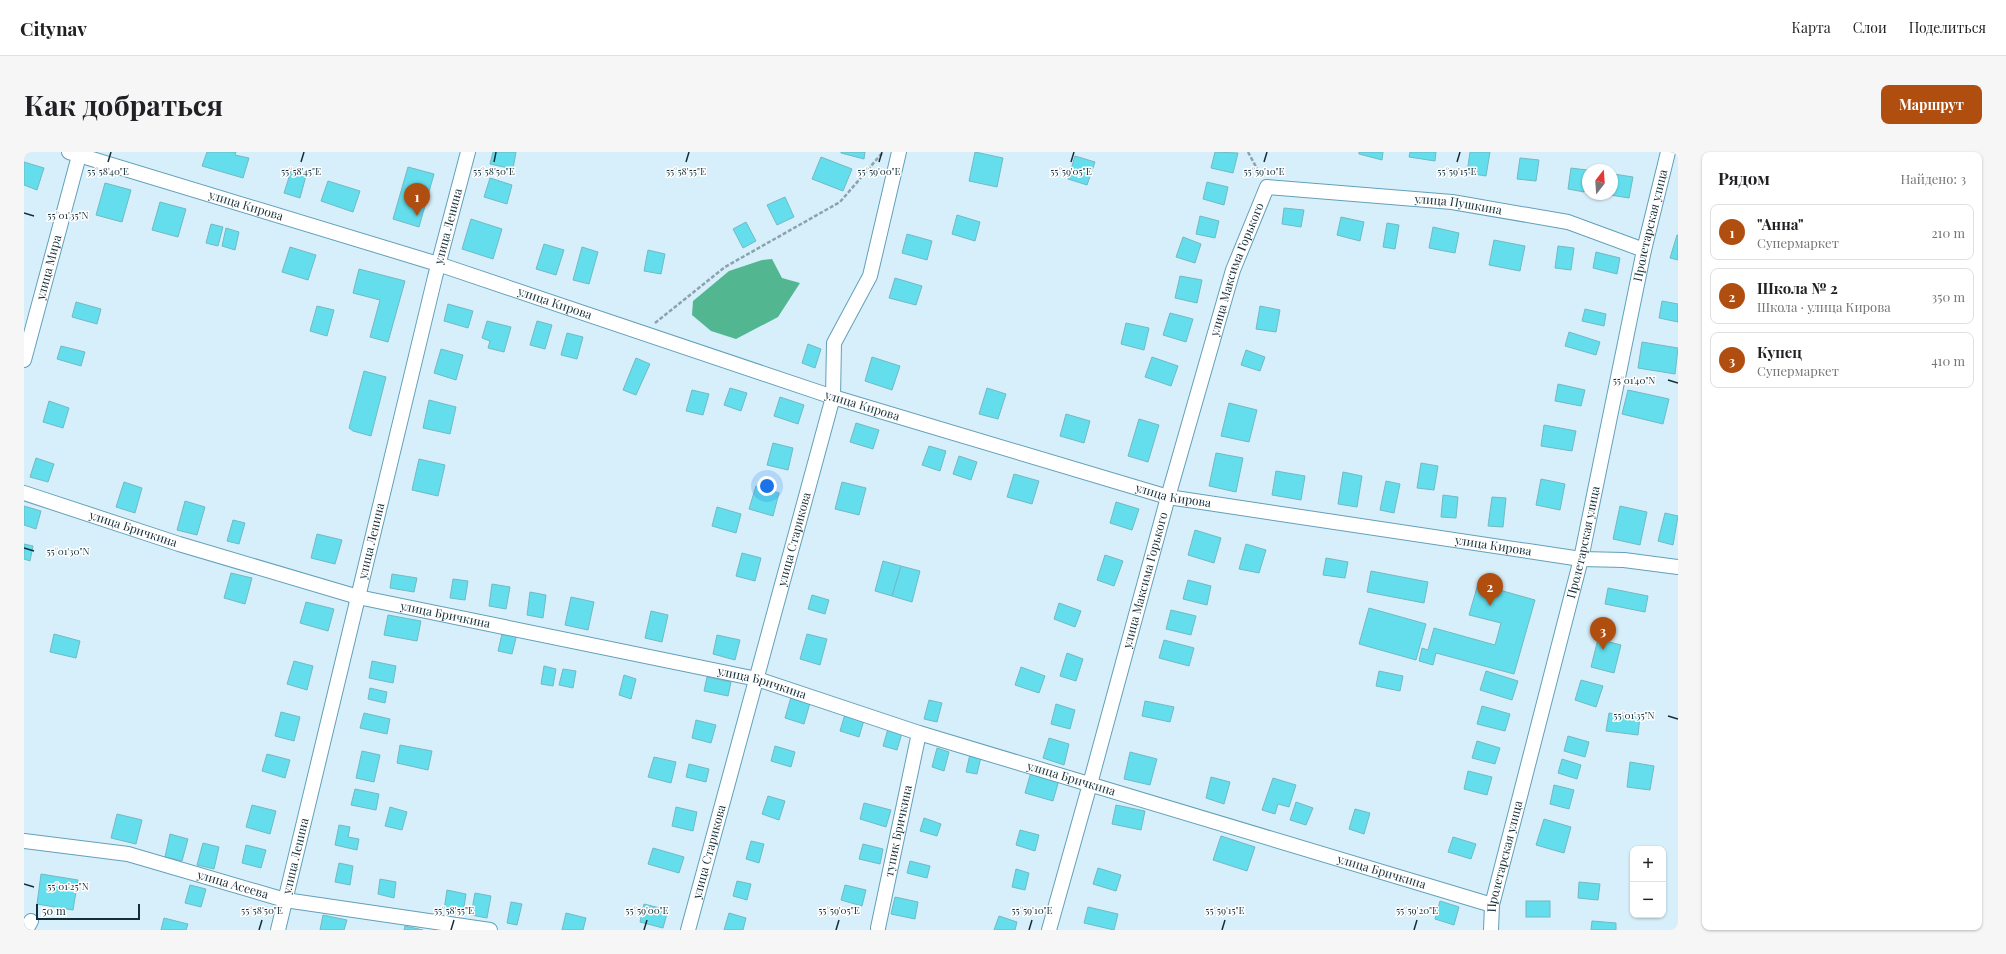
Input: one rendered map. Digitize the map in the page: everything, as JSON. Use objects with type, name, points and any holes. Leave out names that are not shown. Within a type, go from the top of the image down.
[{"type":"street","name":"улица Ленина","points":[[278,930],[438,264],[468,152]]},
{"type":"street","name":"улица Старикова","points":[[688,930],[833,397],[834,343],[870,276],[899,152]]},
{"type":"street","name":"улица Кирова","points":[[76,153],[438,264],[833,397],[1168,497],[1581,559],[1624,560],[1678,567]]},
{"type":"street","name":"улица Мира","points":[[24,360],[76,153]]},
{"type":"street","name":"Пролетарская улица","points":[[1491,930],[1492,905],[1581,559],[1644,250],[1671,158]]},
{"type":"street","name":"улица Пушкина","points":[[1267,187],[1460,204],[1568,222],[1644,250]]},
{"type":"street","name":"улица Максима Горького","points":[[1049,930],[1168,497],[1233,270],[1267,187]]},
{"type":"street","name":"улица Бричкина","points":[[24,493],[179,544],[358,597],[757,679],[919,734],[1492,905]]},
{"type":"street","name":"тупик Бричкина","points":[[878,928],[919,734]]},
{"type":"street","name":"улица Асеева","points":[[24,841],[128,854],[285,900],[490,930]]},
{"type":"path","points":[[645,334],[659,319],[725,267],[840,202],[883,152]]},
{"type":"path","points":[[1248,152],[1267,187]]},
{"type":"shaded area","points":[[772,259],[782,278],[800,283],[778,317],[736,339],[711,331],[692,315],[693,301],[729,271],[762,260]]},
{"type":"building","points":[[207,152],[236,152],[235,155],[249,158],[243,178],[202,166]]},
{"type":"building","points":[[493,152],[516,152],[513,169],[490,164]]},
{"type":"building","points":[[865,152],[864,159],[841,153]]},
{"type":"building","points":[[975,152],[1003,158],[997,187],[969,181]]},
{"type":"building","points":[[1215,152],[1238,153],[1233,173],[1211,168]]},
{"type":"building","points":[[1359,152],[1383,152],[1382,160],[1359,154]]},
{"type":"building","points":[[1410,152],[1436,152],[1435,161],[1409,157]]},
{"type":"building","points":[[1470,152],[1490,152],[1486,176],[1467,173]]},
{"type":"building","points":[[1075,156],[1095,162],[1087,185],[1068,179]]},
{"type":"building","points":[[821,157],[852,169],[843,191],[812,179]]},
{"type":"building","points":[[1520,158],[1539,160],[1536,181],[1517,179]]},
{"type":"building","points":[[24,162],[44,168],[37,190],[24,185]]},
{"type":"building","points":[[408,167],[434,174],[419,227],[393,219]]},
{"type":"building","points":[[292,168],[307,172],[300,198],[284,193]]},
{"type":"building","points":[[1571,168],[1582,169],[1582,192],[1568,189]]},
{"type":"building","points":[[1618,175],[1633,177],[1629,198],[1618,196]]},
{"type":"building","points":[[490,178],[512,185],[507,204],[484,197]]},
{"type":"building","points":[[328,181],[360,191],[353,212],[321,201]]},
{"type":"building","points":[[1207,182],[1228,187],[1224,205],[1203,199]]},
{"type":"building","points":[[105,183],[131,190],[122,222],[96,215]]},
{"type":"building","points":[[785,197],[794,217],[777,225],[767,205]]},
{"type":"building","points":[[160,202],[186,209],[178,237],[152,230]]},
{"type":"building","points":[[1284,208],[1304,210],[1301,227],[1282,224]]},
{"type":"building","points":[[957,215],[980,222],[975,241],[952,234]]},
{"type":"building","points":[[1200,216],[1219,221],[1215,238],[1196,234]]},
{"type":"building","points":[[1341,217],[1364,222],[1360,241],[1337,235]]},
{"type":"building","points":[[471,219],[502,229],[493,259],[462,249]]},
{"type":"building","points":[[746,222],[756,241],[743,248],[733,229]]},
{"type":"building","points":[[1387,223],[1399,225],[1395,249],[1383,247]]},
{"type":"building","points":[[211,224],[223,227],[218,246],[206,243]]},
{"type":"building","points":[[1433,227],[1459,233],[1455,253],[1429,248]]},
{"type":"building","points":[[226,228],[239,232],[235,250],[222,246]]},
{"type":"building","points":[[907,234],[932,241],[927,260],[902,253]]},
{"type":"building","points":[[1678,235],[1678,260],[1670,258]]},
{"type":"building","points":[[1183,237],[1201,244],[1195,263],[1176,257]]},
{"type":"building","points":[[1494,240],[1525,246],[1520,271],[1489,265]]},
{"type":"building","points":[[544,244],[564,250],[556,275],[536,269]]},
{"type":"building","points":[[1558,246],[1574,248],[1571,270],[1555,268]]},
{"type":"building","points":[[290,247],[316,255],[308,280],[282,272]]},
{"type":"building","points":[[582,247],[598,252],[589,284],[573,280]]},
{"type":"building","points":[[648,250],[665,254],[661,274],[644,271]]},
{"type":"building","points":[[1596,252],[1620,258],[1617,274],[1593,268]]},
{"type":"building","points":[[359,269],[405,281],[388,342],[370,337],[380,300],[353,293]]},
{"type":"building","points":[[1180,276],[1202,280],[1197,303],[1175,298]]},
{"type":"building","points":[[895,278],[922,286],[916,305],[889,298]]},
{"type":"building","points":[[1662,301],[1678,304],[1678,322],[1659,318]]},
{"type":"building","points":[[76,302],[101,309],[97,324],[72,317]]},
{"type":"building","points":[[448,304],[473,311],[468,328],[444,321]]},
{"type":"building","points":[[317,306],[334,310],[327,336],[310,331]]},
{"type":"building","points":[[1260,306],[1280,310],[1276,332],[1256,329]]},
{"type":"building","points":[[1585,309],[1606,314],[1604,326],[1582,321]]},
{"type":"building","points":[[1170,313],[1193,319],[1186,342],[1163,335]]},
{"type":"building","points":[[487,321],[511,327],[504,352],[488,348],[490,341],[482,338]]},
{"type":"building","points":[[537,321],[552,325],[545,349],[530,345]]},
{"type":"building","points":[[1126,323],[1149,328],[1144,350],[1121,344]]},
{"type":"building","points":[[1569,332],[1600,342],[1596,355],[1565,346]]},
{"type":"building","points":[[567,333],[583,337],[577,359],[561,355]]},
{"type":"building","points":[[1642,342],[1678,348],[1675,374],[1638,368]]},
{"type":"building","points":[[808,344],[821,349],[815,368],[802,363]]},
{"type":"building","points":[[61,346],[85,352],[81,366],[57,359]]},
{"type":"building","points":[[441,349],[463,355],[456,380],[434,373]]},
{"type":"building","points":[[1246,350],[1265,357],[1260,371],[1241,365]]},
{"type":"building","points":[[872,357],[900,366],[892,390],[865,381]]},
{"type":"building","points":[[1152,357],[1178,366],[1171,386],[1145,377]]},
{"type":"building","points":[[636,358],[650,364],[636,395],[623,390]]},
{"type":"building","points":[[364,371],[386,377],[371,436],[353,431],[349,428]]},
{"type":"building","points":[[1558,384],[1585,390],[1581,406],[1555,401]]},
{"type":"building","points":[[730,388],[747,393],[741,411],[724,405]]},
{"type":"building","points":[[987,388],[1006,394],[998,419],[979,414]]},
{"type":"building","points":[[692,390],[709,394],[703,415],[686,411]]},
{"type":"building","points":[[1628,390],[1669,399],[1663,424],[1622,414]]},
{"type":"building","points":[[780,397],[804,405],[798,424],[774,416]]},
{"type":"building","points":[[429,400],[456,407],[450,434],[423,428]]},
{"type":"building","points":[[49,401],[69,408],[63,428],[43,422]]},
{"type":"building","points":[[1229,403],[1257,410],[1249,442],[1221,436]]},
{"type":"building","points":[[1066,414],[1090,421],[1084,443],[1060,436]]},
{"type":"building","points":[[1139,419],[1159,425],[1148,462],[1128,456]]},
{"type":"building","points":[[856,423],[879,430],[873,449],[850,442]]},
{"type":"building","points":[[1544,425],[1576,431],[1572,451],[1541,446]]},
{"type":"building","points":[[773,443],[793,448],[788,470],[767,465]]},
{"type":"building","points":[[929,446],[946,451],[940,471],[922,465]]},
{"type":"building","points":[[1216,453],[1243,458],[1236,492],[1209,486]]},
{"type":"building","points":[[959,456],[977,462],[971,480],[953,474]]},
{"type":"building","points":[[36,458],[54,464],[48,482],[30,477]]},
{"type":"building","points":[[419,459],[445,465],[438,496],[412,490]]},
{"type":"building","points":[[1421,463],[1438,466],[1434,490],[1417,488]]},
{"type":"building","points":[[1276,471],[1305,476],[1301,500],[1272,495]]},
{"type":"building","points":[[1343,472],[1362,476],[1357,507],[1338,504]]},
{"type":"building","points":[[1014,474],[1039,481],[1032,504],[1007,497]]},
{"type":"building","points":[[1541,479],[1565,484],[1560,510],[1536,505]]},
{"type":"building","points":[[1386,481],[1400,484],[1394,513],[1380,510]]},
{"type":"building","points":[[124,482],[142,488],[135,513],[116,507]]},
{"type":"building","points":[[842,482],[866,488],[859,515],[835,509]]},
{"type":"building","points":[[756,486],[779,493],[773,516],[749,509]]},
{"type":"building","points":[[1443,495],[1458,497],[1456,518],[1441,517]]},
{"type":"building","points":[[1492,497],[1506,498],[1503,527],[1488,526]]},
{"type":"building","points":[[185,501],[205,507],[197,535],[177,530]]},
{"type":"building","points":[[1116,502],[1139,509],[1132,530],[1110,523]]},
{"type":"building","points":[[24,506],[41,511],[36,529],[24,525]]},
{"type":"building","points":[[1620,506],[1647,512],[1640,545],[1613,539]]},
{"type":"building","points":[[717,507],[741,514],[736,533],[712,526]]},
{"type":"building","points":[[1665,513],[1678,516],[1673,545],[1658,541]]},
{"type":"building","points":[[233,520],[245,523],[239,544],[227,541]]},
{"type":"building","points":[[1195,530],[1221,538],[1214,563],[1188,555]]},
{"type":"building","points":[[317,534],[342,540],[335,564],[311,558]]},
{"type":"building","points":[[24,544],[33,546],[30,561],[24,559]]},
{"type":"building","points":[[1246,544],[1266,550],[1259,573],[1239,569]]},
{"type":"building","points":[[742,553],[761,558],[755,581],[736,576]]},
{"type":"building","points":[[1105,555],[1123,561],[1114,586],[1097,580]]},
{"type":"building","points":[[1326,558],[1348,562],[1345,578],[1323,575]]},
{"type":"building","points":[[883,561],[901,566],[892,596],[875,591]]},
{"type":"building","points":[[901,566],[920,571],[912,602],[892,596]]},
{"type":"building","points":[[1371,571],[1428,582],[1424,603],[1367,592]]},
{"type":"building","points":[[231,573],[252,578],[245,604],[224,598]]},
{"type":"building","points":[[392,574],[417,578],[414,592],[390,588]]},
{"type":"building","points":[[453,579],[468,581],[465,600],[450,598]]},
{"type":"building","points":[[1188,580],[1211,586],[1207,605],[1183,599]]},
{"type":"building","points":[[492,584],[510,587],[506,609],[489,606]]},
{"type":"building","points":[[1478,584],[1535,600],[1514,674],[1436,653],[1433,665],[1419,661],[1422,648],[1428,650],[1434,628],[1495,645],[1501,623],[1469,615]]},
{"type":"building","points":[[1608,588],[1648,596],[1645,612],[1605,604]]},
{"type":"building","points":[[530,592],[546,595],[543,618],[527,615]]},
{"type":"building","points":[[812,595],[829,600],[825,614],[808,609]]},
{"type":"building","points":[[571,597],[594,602],[588,630],[565,625]]},
{"type":"building","points":[[306,602],[334,609],[328,631],[300,623]]},
{"type":"building","points":[[1059,603],[1081,611],[1075,627],[1054,619]]},
{"type":"building","points":[[1369,608],[1426,624],[1416,660],[1359,644]]},
{"type":"building","points":[[1171,610],[1196,616],[1191,635],[1166,629]]},
{"type":"building","points":[[651,611],[668,615],[662,642],[645,638]]},
{"type":"building","points":[[388,615],[421,621],[417,641],[384,635]]},
{"type":"building","points":[[503,630],[517,634],[512,654],[498,651]]},
{"type":"building","points":[[54,634],[80,641],[76,658],[50,652]]},
{"type":"building","points":[[807,634],[827,639],[820,665],[800,659]]},
{"type":"building","points":[[717,635],[740,640],[735,660],[713,654]]},
{"type":"building","points":[[1598,639],[1621,645],[1614,673],[1591,667]]},
{"type":"building","points":[[1164,640],[1194,648],[1189,666],[1159,658]]},
{"type":"building","points":[[1067,653],[1083,659],[1076,681],[1060,676]]},
{"type":"building","points":[[294,661],[313,666],[307,690],[287,684]]},
{"type":"building","points":[[372,661],[396,666],[393,683],[369,678]]},
{"type":"building","points":[[544,666],[556,669],[553,686],[541,684]]},
{"type":"building","points":[[1021,667],[1045,676],[1039,693],[1015,685]]},
{"type":"building","points":[[563,669],[576,671],[573,688],[559,685]]},
{"type":"building","points":[[1379,671],[1403,676],[1400,691],[1376,686]]},
{"type":"building","points":[[1486,671],[1518,681],[1512,700],[1480,690]]},
{"type":"building","points":[[624,675],[636,679],[631,699],[619,695]]},
{"type":"building","points":[[707,677],[731,682],[728,696],[704,691]]},
{"type":"building","points":[[1581,680],[1603,686],[1596,707],[1575,700]]},
{"type":"building","points":[[370,688],[387,692],[385,703],[368,699]]},
{"type":"building","points":[[791,697],[810,703],[804,724],[785,718]]},
{"type":"building","points":[[929,700],[942,703],[937,722],[924,719]]},
{"type":"building","points":[[1145,701],[1174,707],[1170,722],[1142,716]]},
{"type":"building","points":[[1056,704],[1075,710],[1070,729],[1051,724]]},
{"type":"building","points":[[1482,706],[1510,714],[1505,731],[1477,724]]},
{"type":"building","points":[[281,712],[300,717],[294,741],[275,736]]},
{"type":"building","points":[[364,713],[390,719],[387,734],[360,728]]},
{"type":"building","points":[[1609,713],[1640,717],[1638,735],[1606,731]]},
{"type":"building","points":[[845,714],[864,720],[859,737],[840,731]]},
{"type":"building","points":[[696,720],[716,725],[711,743],[692,738]]},
{"type":"building","points":[[888,729],[902,733],[897,750],[883,746]]},
{"type":"building","points":[[1568,736],[1589,742],[1585,757],[1564,751]]},
{"type":"building","points":[[1049,738],[1069,744],[1064,765],[1043,758]]},
{"type":"building","points":[[1477,741],[1500,748],[1495,764],[1472,758]]},
{"type":"building","points":[[400,745],[432,751],[428,770],[397,763]]},
{"type":"building","points":[[775,746],[795,752],[791,767],[771,761]]},
{"type":"building","points":[[937,748],[949,752],[944,771],[932,767]]},
{"type":"building","points":[[362,751],[380,755],[374,782],[356,778]]},
{"type":"building","points":[[1130,752],[1157,759],[1150,785],[1124,779]]},
{"type":"building","points":[[267,754],[290,760],[285,778],[262,771]]},
{"type":"building","points":[[970,754],[981,757],[977,774],[966,772]]},
{"type":"building","points":[[654,757],[676,762],[671,783],[648,777]]},
{"type":"building","points":[[1562,759],[1581,765],[1577,779],[1558,773]]},
{"type":"building","points":[[1630,762],[1654,766],[1650,790],[1627,787]]},
{"type":"building","points":[[689,764],[709,769],[706,782],[686,777]]},
{"type":"building","points":[[1468,771],[1492,777],[1487,795],[1464,789]]},
{"type":"building","points":[[1031,772],[1059,780],[1053,801],[1025,793]]},
{"type":"building","points":[[1211,777],[1230,782],[1224,804],[1206,798]]},
{"type":"building","points":[[1273,778],[1296,785],[1289,807],[1278,804],[1275,814],[1262,810]]},
{"type":"building","points":[[1554,785],[1574,790],[1569,809],[1550,804]]},
{"type":"building","points":[[355,789],[379,794],[376,810],[351,805]]},
{"type":"building","points":[[768,796],[785,801],[779,820],[762,814]]},
{"type":"building","points":[[1296,802],[1313,808],[1306,825],[1290,820]]},
{"type":"building","points":[[864,803],[891,810],[886,827],[860,819]]},
{"type":"building","points":[[252,805],[276,811],[270,834],[246,827]]},
{"type":"building","points":[[1116,805],[1145,811],[1141,830],[1112,824]]},
{"type":"building","points":[[390,807],[407,812],[402,830],[385,826]]},
{"type":"building","points":[[676,807],[697,812],[693,831],[672,826]]},
{"type":"building","points":[[1355,809],[1370,813],[1364,834],[1349,829]]},
{"type":"building","points":[[117,814],[142,820],[136,844],[111,838]]},
{"type":"building","points":[[924,818],[941,824],[937,836],[920,831]]},
{"type":"building","points":[[1544,819],[1571,827],[1564,853],[1536,845]]},
{"type":"building","points":[[339,825],[350,827],[348,837],[359,839],[357,850],[335,845]]},
{"type":"building","points":[[1020,830],[1039,835],[1035,851],[1016,845]]},
{"type":"building","points":[[170,834],[188,839],[182,861],[165,857]]},
{"type":"building","points":[[1221,836],[1255,847],[1247,871],[1213,860]]},
{"type":"building","points":[[1453,837],[1476,844],[1471,859],[1448,852]]},
{"type":"building","points":[[751,841],[764,844],[759,863],[746,859]]},
{"type":"building","points":[[203,843],[219,847],[214,869],[197,865]]},
{"type":"building","points":[[863,844],[883,849],[880,864],[859,859]]},
{"type":"building","points":[[246,845],[266,850],[261,868],[242,863]]},
{"type":"building","points":[[653,848],[684,857],[679,873],[648,864]]},
{"type":"building","points":[[910,861],[930,866],[927,878],[907,873]]},
{"type":"building","points":[[339,863],[353,866],[350,885],[335,882]]},
{"type":"building","points":[[1098,868],[1121,875],[1116,891],[1093,884]]},
{"type":"building","points":[[1016,869],[1029,873],[1025,890],[1012,887]]},
{"type":"building","points":[[41,874],[78,880],[73,910],[37,904]]},
{"type":"building","points":[[380,879],[396,882],[394,898],[378,894]]},
{"type":"building","points":[[737,881],[751,884],[747,900],[733,896]]},
{"type":"building","points":[[1579,882],[1600,884],[1598,900],[1578,898]]},
{"type":"building","points":[[190,885],[206,889],[201,907],[185,903]]},
{"type":"building","points":[[845,885],[866,890],[862,906],[841,900]]},
{"type":"building","points":[[447,890],[466,894],[463,913],[444,910]]},
{"type":"building","points":[[475,893],[491,896],[487,918],[471,915]]},
{"type":"building","points":[[895,897],[918,902],[915,919],[891,914]]},
{"type":"building","points":[[1440,901],[1459,907],[1454,925],[1435,919]]},
{"type":"building","points":[[1526,901],[1550,901],[1550,917],[1526,917]]},
{"type":"building","points":[[511,902],[522,904],[517,925],[507,923]]},
{"type":"building","points":[[644,904],[668,910],[663,928],[640,922]]},
{"type":"building","points":[[1088,907],[1118,914],[1114,930],[1084,923]]},
{"type":"building","points":[[566,913],[586,918],[583,930],[562,930]]},
{"type":"building","points":[[729,913],[746,918],[743,930],[724,930]]},
{"type":"building","points":[[323,915],[347,920],[344,930],[320,930]]},
{"type":"building","points":[[999,916],[1017,922],[1015,930],[994,930]]},
{"type":"building","points":[[164,918],[188,924],[186,930],[161,930]]},
{"type":"building","points":[[1592,921],[1616,923],[1616,930],[1591,930]]},
{"type":"building","points":[[405,926],[423,930],[404,930]]},
{"type":"place","name":"\"Анна\"","points":[[417,216]]},
{"type":"place","name":"Школа № 2","points":[[1490,606]]},
{"type":"place","name":"Купец","points":[[1603,650]]}]
